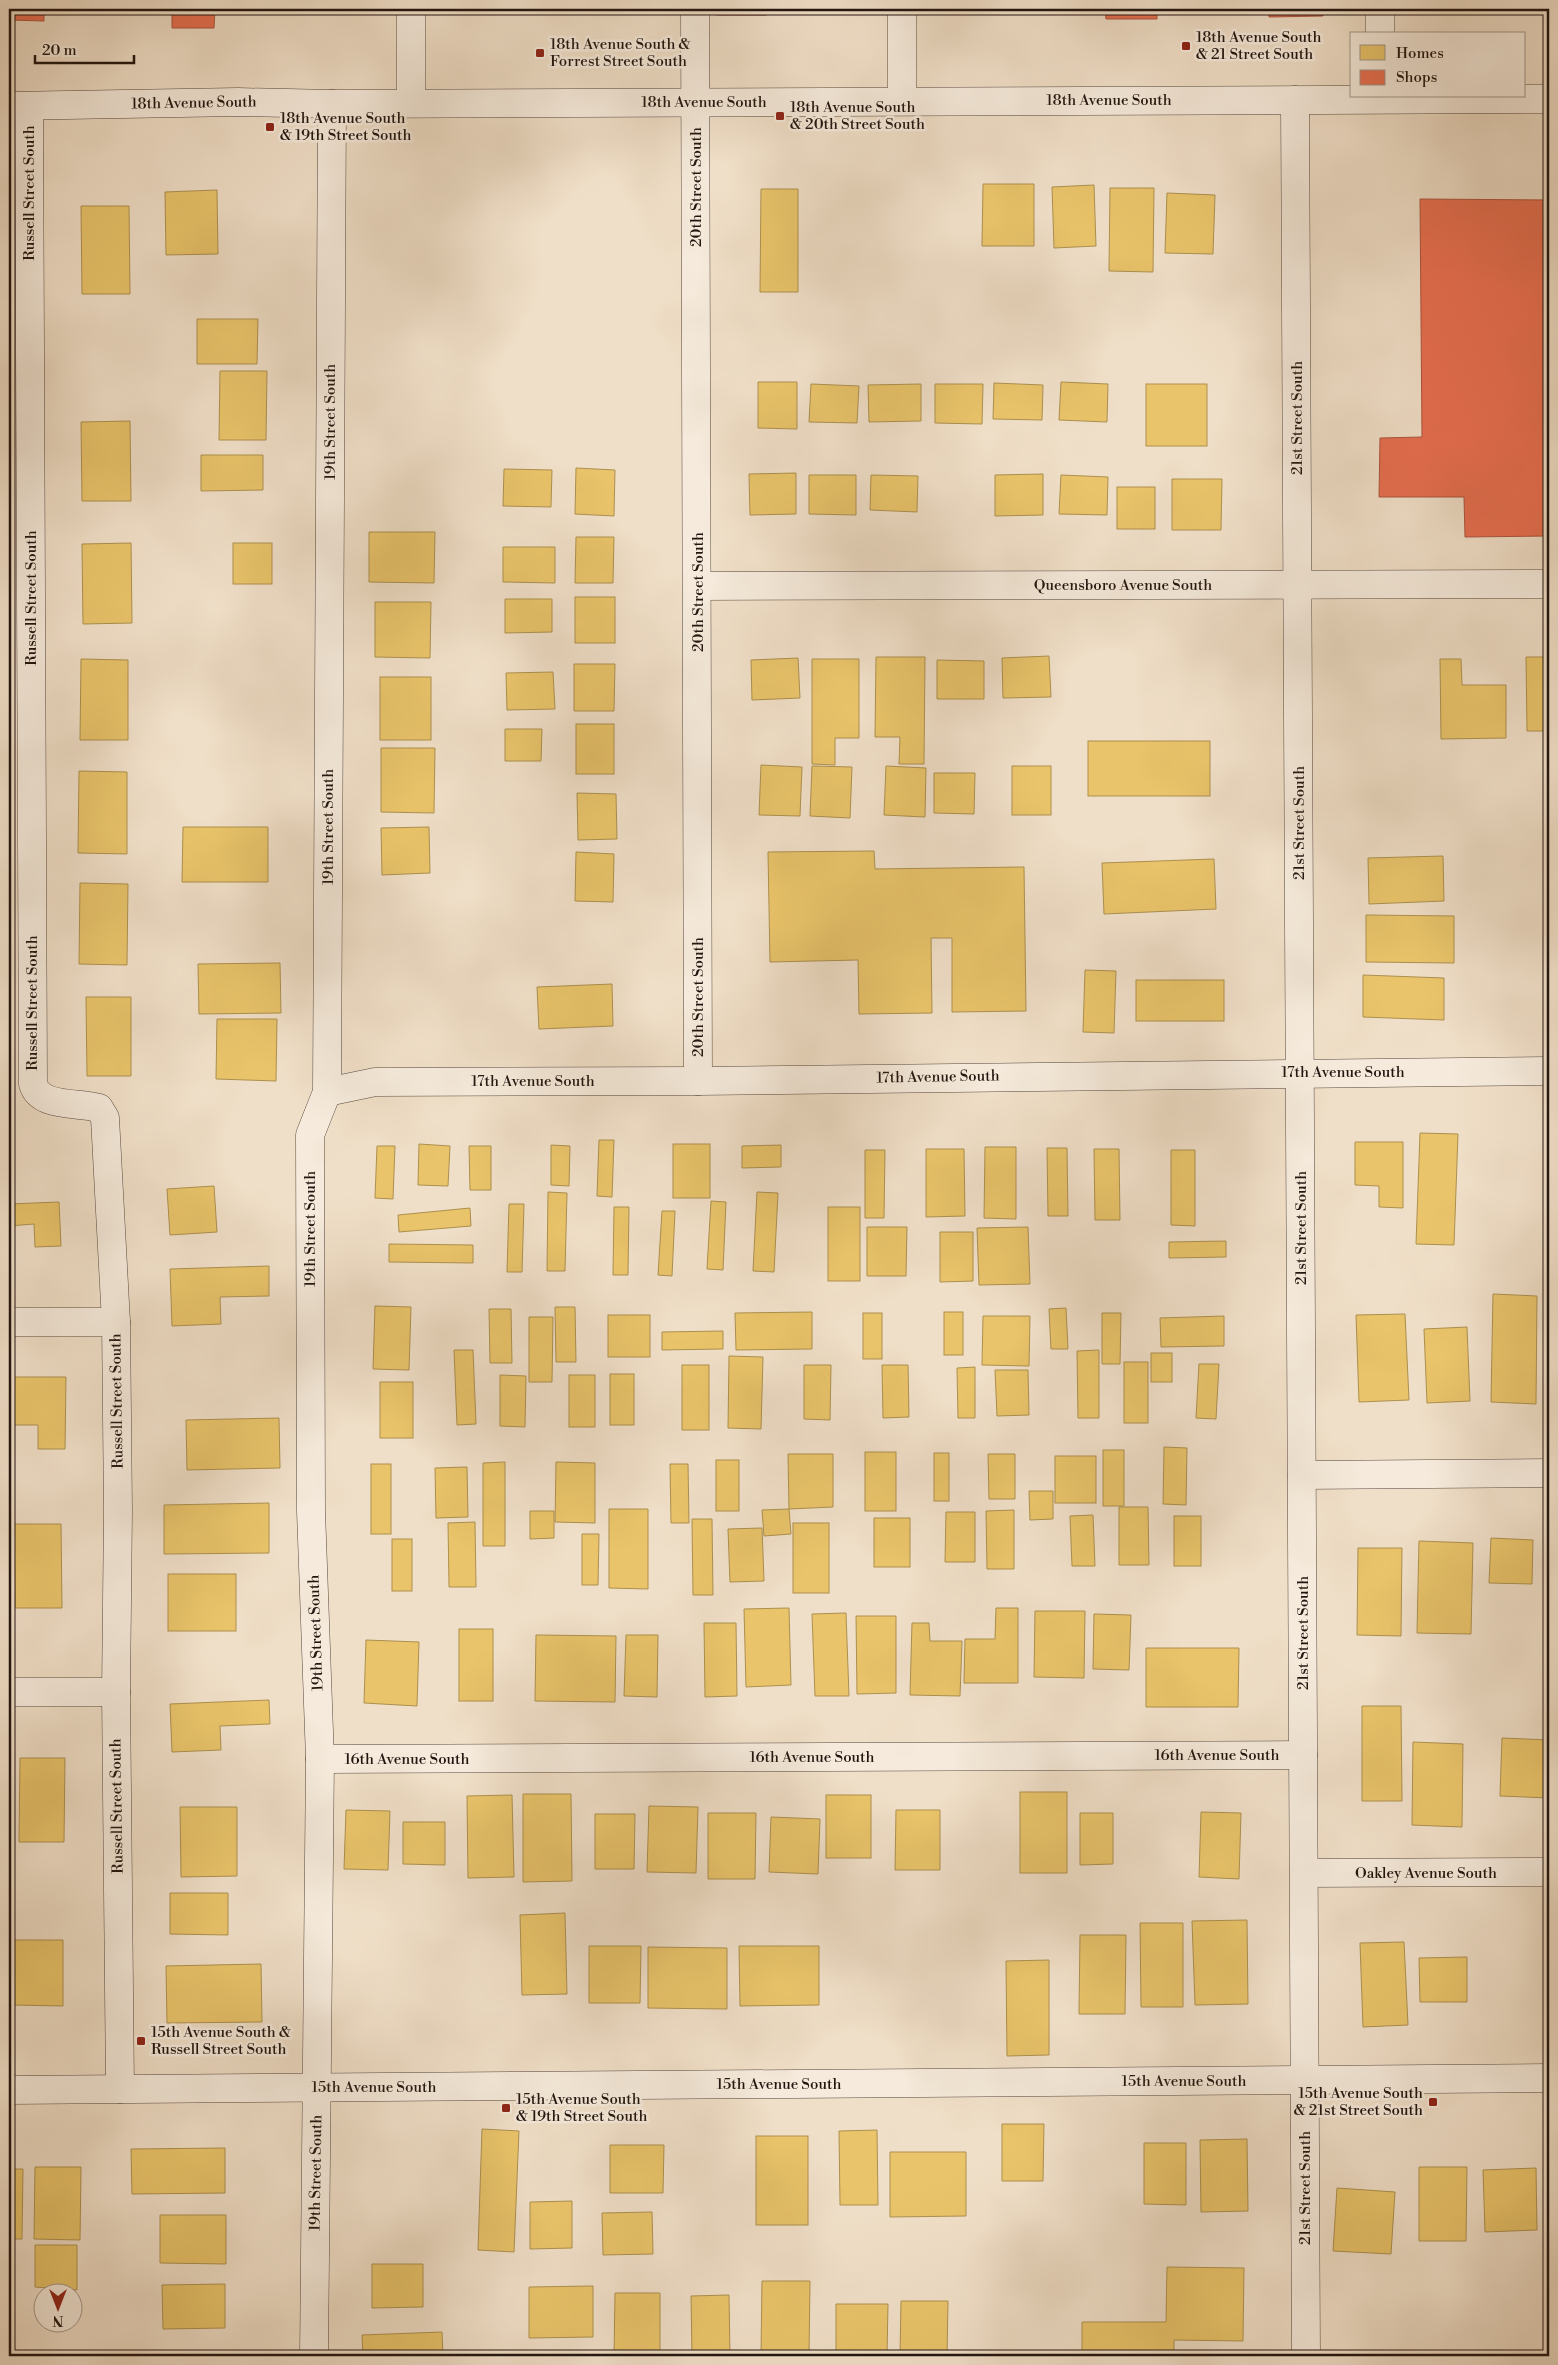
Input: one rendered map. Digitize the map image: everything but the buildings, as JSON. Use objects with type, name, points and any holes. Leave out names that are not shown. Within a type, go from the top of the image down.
[{"type":"street","points":[[411,9],[411,103]]},
{"type":"street","name":"20th Street South","points":[[695,9],[698,1081]]},
{"type":"street","points":[[902,9],[902,101]]},
{"type":"street","points":[[1380,9],[1380,32]]},
{"type":"street","name":"18th Avenue South","points":[[19,106],[238,102],[332,104],[1295,100],[1380,98],[1549,99]]},
{"type":"street","name":"21st Street South","points":[[1295,100],[1306,2356]]},
{"type":"street","name":"19th Street South","points":[[314,2356],[320,1759],[311,1511],[310,1135],[327,1092],[332,104]]},
{"type":"street","name":"Russell Street South","points":[[19,106],[33,1084],[35,1091],[42,1098],[99,1108],[105,1118],[116,1322],[118,1511],[116,1692],[120,2089]]},
{"type":"street","name":"Queensboro Avenue South","points":[[698,586],[1549,584]]},
{"type":"street","name":"17th Avenue South","points":[[327,1092],[375,1082],[698,1081],[1300,1072],[1549,1071]]},
{"type":"street","points":[[9,1322],[116,1322]]},
{"type":"street","points":[[1302,1475],[1549,1473]]},
{"type":"street","points":[[9,1692],[116,1692]]},
{"type":"street","name":"16th Avenue South","points":[[320,1759],[1303,1754]]},
{"type":"street","name":"Oakley Avenue South","points":[[1304,1873],[1549,1872]]},
{"type":"street","name":"15th Avenue South","points":[[9,2090],[1549,2078]]},
{"type":"place","name":"18th Avenue South & 21 Street South","points":[[1186,46]]},
{"type":"place","name":"18th Avenue South & Forrest Street South","points":[[540,53]]},
{"type":"place","name":"18th Avenue South & 20th Street South","points":[[780,116]]},
{"type":"place","name":"18th Avenue South & 19th Street South","points":[[270,127]]},
{"type":"place","name":"15th Avenue South & Russell Street South","points":[[141,2041]]},
{"type":"place","name":"15th Avenue South & 21st Street South","points":[[1433,2102]]},
{"type":"place","name":"15th Avenue South & 19th Street South","points":[[506,2108]]}]
